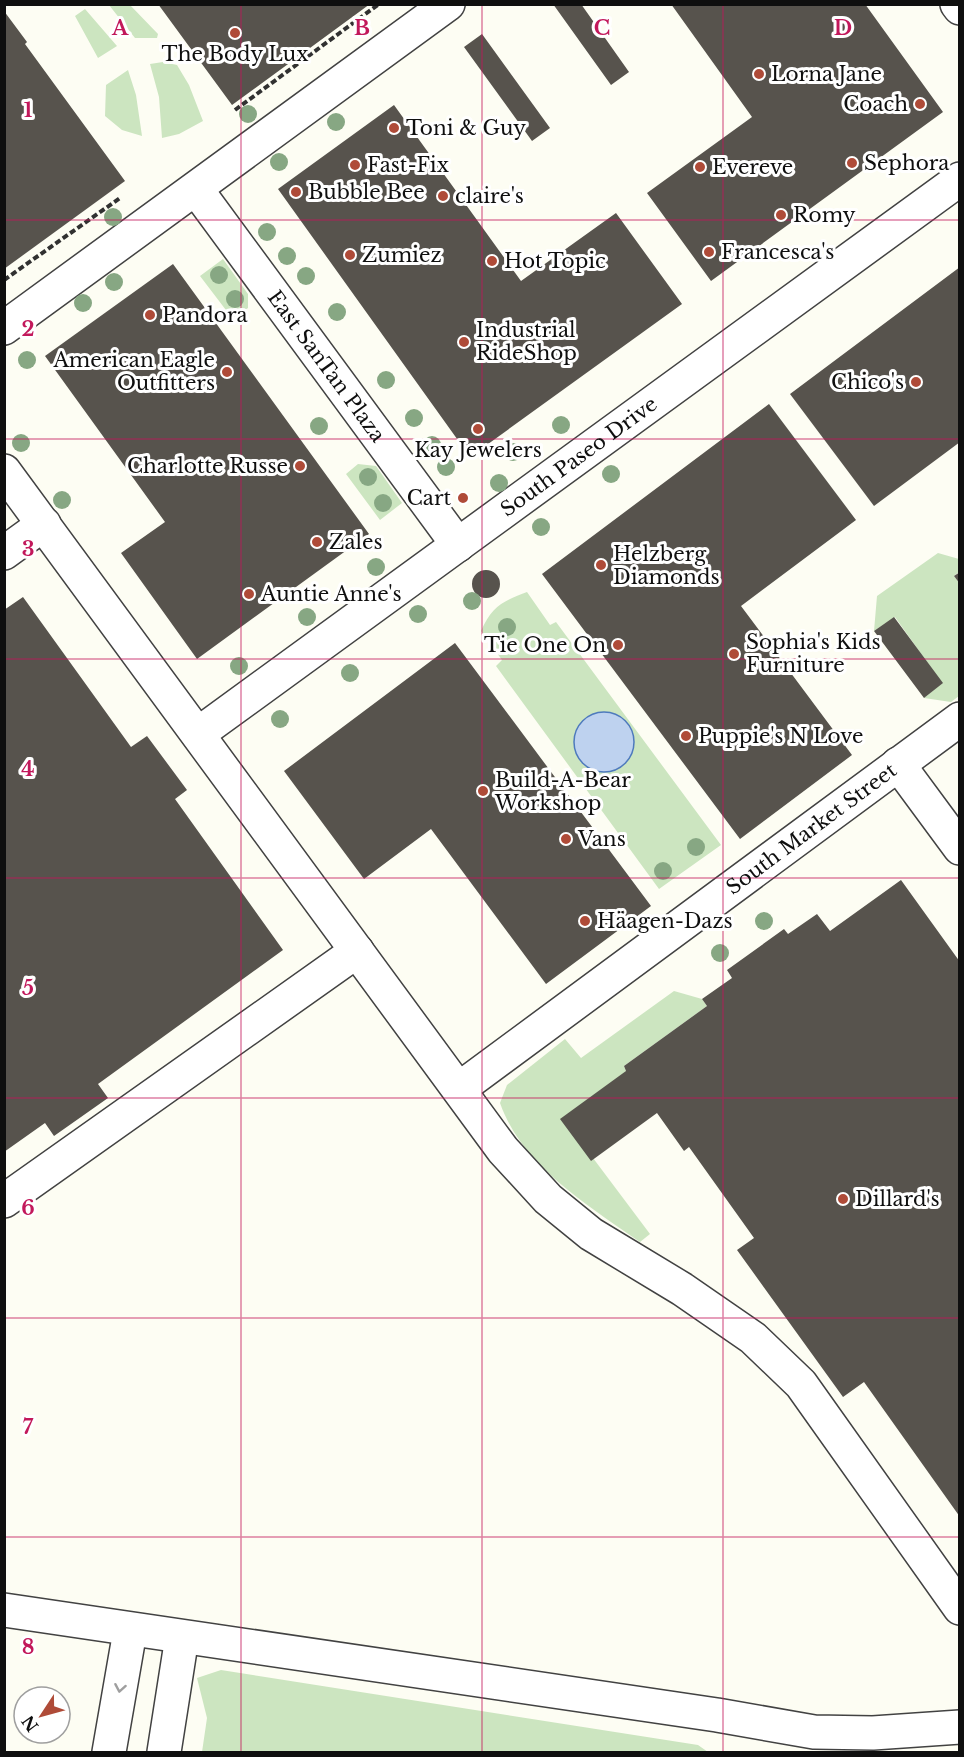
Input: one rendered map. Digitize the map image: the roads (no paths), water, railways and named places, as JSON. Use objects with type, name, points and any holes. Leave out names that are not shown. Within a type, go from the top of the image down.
[{"type":"lane","points":[[4,328],[448,4]]},
{"type":"lane","points":[[957,4],[960,8]]},
{"type":"lane","name":"South Paseo Drive","points":[[198,734],[960,179]]},
{"type":"lane","name":"East SanTan Plaza","points":[[196,189],[458,545]]},
{"type":"lane","points":[[4,471],[503,1150],[548,1199],[591,1234],[682,1288],[753,1338],[801,1384],[960,1608]]},
{"type":"lane","points":[[4,552],[44,524]]},
{"type":"lane","name":"South Market Street","points":[[459,1089],[960,719]]},
{"type":"lane","points":[[898,764],[960,849]]},
{"type":"lane","points":[[4,1201],[357,951]]},
{"type":"lane","points":[[4,1610],[130,1631],[717,1715],[814,1732],[873,1733],[960,1726]]},
{"type":"lane","points":[[109,1752],[130,1631]]},
{"type":"lane","points":[[164,1752],[182,1637]]},
{"type":"water","points":[[604,712],[621,717],[629,725],[634,742],[629,759],[621,767],[604,772],[587,767],[579,759],[574,742],[579,725],[587,717]]},
{"type":"place","name":"The Body Lux","points":[[235,33]]},
{"type":"place","name":"Lorna Jane","points":[[759,74]]},
{"type":"place","name":"Coach","points":[[920,104]]},
{"type":"place","name":"Toni & Guy","points":[[394,128]]},
{"type":"place","name":"Sephora","points":[[852,163]]},
{"type":"place","name":"Fast-Fix","points":[[355,165]]},
{"type":"place","name":"Evereve","points":[[700,167]]},
{"type":"place","name":"Bubble Bee","points":[[296,192]]},
{"type":"place","name":"claire's","points":[[443,196]]},
{"type":"place","name":"Romy","points":[[781,215]]},
{"type":"place","name":"Francesca's","points":[[709,252]]},
{"type":"place","name":"Zumiez","points":[[350,255]]},
{"type":"place","name":"Hot Topic","points":[[492,261]]},
{"type":"place","name":"Pandora","points":[[150,315]]},
{"type":"place","name":"Industrial RideShop","points":[[464,342]]},
{"type":"place","name":"American Eagle Outfitters","points":[[227,372]]},
{"type":"place","name":"Chico's","points":[[916,382]]},
{"type":"place","name":"Kay Jewelers","points":[[478,429]]},
{"type":"place","name":"Charlotte Russe","points":[[300,466]]},
{"type":"place","name":"Cart","points":[[463,498]]},
{"type":"place","name":"Zales","points":[[317,542]]},
{"type":"place","name":"Helzberg Diamonds","points":[[601,565]]},
{"type":"place","name":"Auntie Anne's","points":[[249,594]]},
{"type":"place","name":"Tie One On","points":[[618,645]]},
{"type":"place","name":"Sophia's Kids Furniture","points":[[734,654]]},
{"type":"place","name":"Puppie's N Love","points":[[686,736]]},
{"type":"place","name":"Build-A-Bear Workshop","points":[[483,791]]},
{"type":"place","name":"Vans","points":[[566,839]]},
{"type":"place","name":"Häagen-Dazs","points":[[585,921]]},
{"type":"place","name":"Dillard's","points":[[843,1199]]}]
